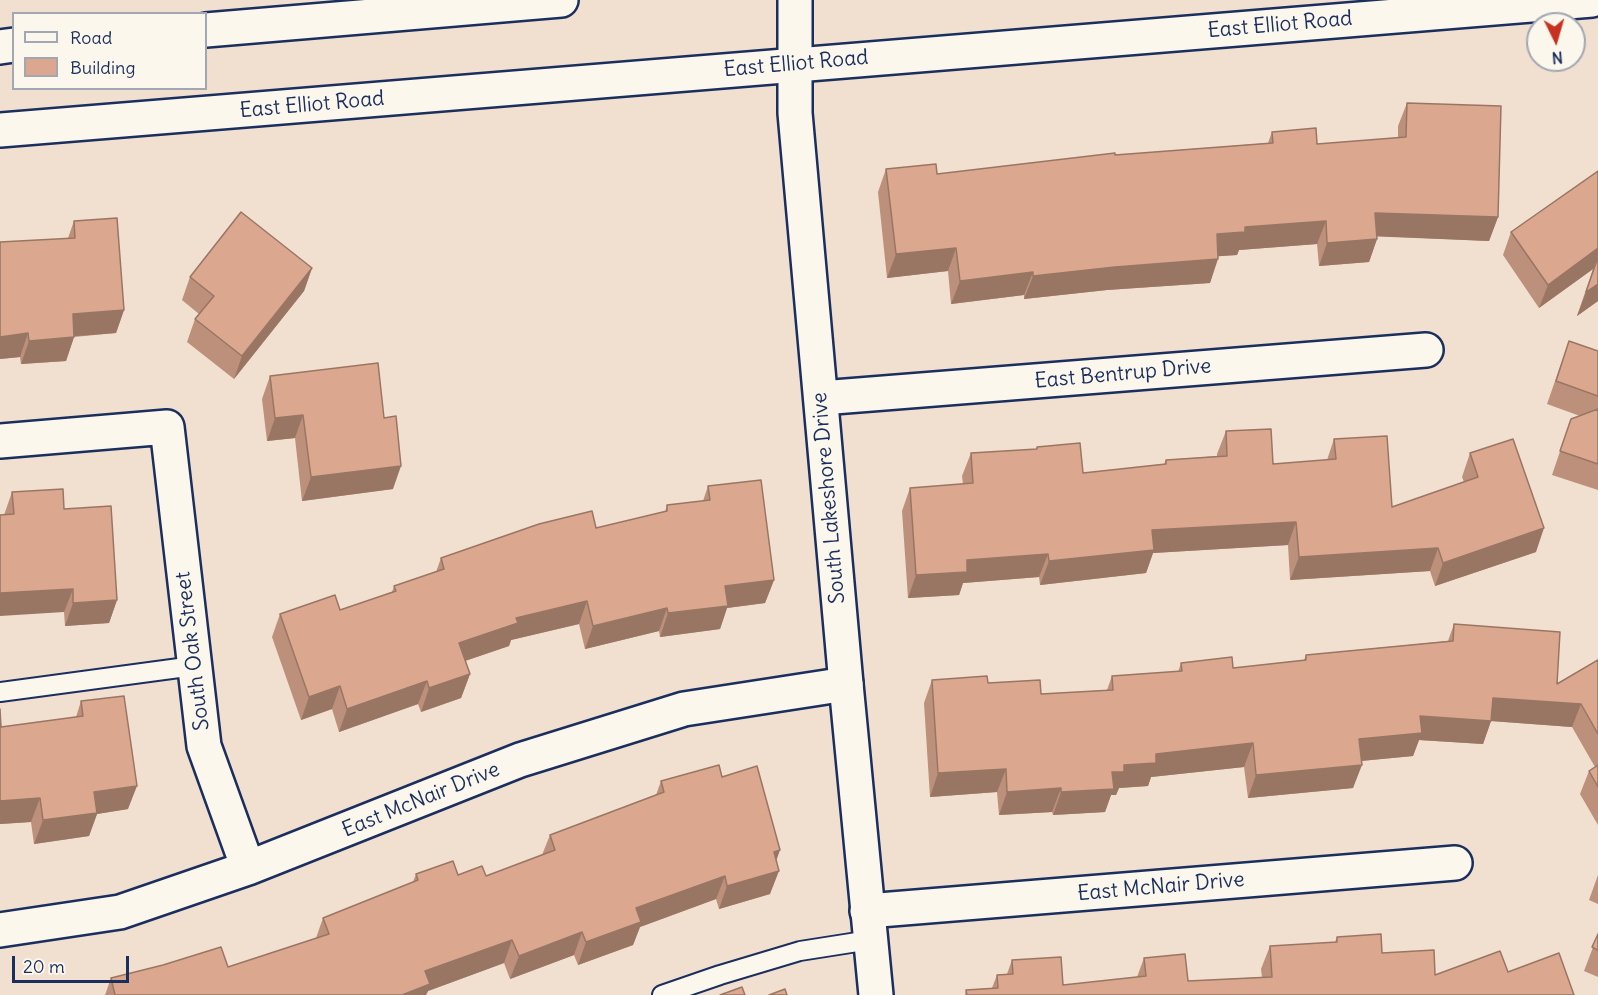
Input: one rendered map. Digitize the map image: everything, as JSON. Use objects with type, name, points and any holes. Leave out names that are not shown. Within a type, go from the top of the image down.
[{"type":"street","points":[[207,30],[561,0]]},
{"type":"street","name":"South Lakeshore Drive","points":[[795,0],[795,112],[876,995]]},
{"type":"street","name":"East Elliot Road","points":[[0,130],[1592,0]]},
{"type":"street","name":"East Bentrup Drive","points":[[821,398],[1426,350]]},
{"type":"street","name":"South Oak Street","points":[[0,441],[167,427],[204,746],[248,868]]},
{"type":"street","name":"East McNair Drive","points":[[0,930],[120,912],[248,868],[520,760],[684,709],[846,684]]},
{"type":"street","name":"East McNair Drive","points":[[868,925],[1455,863]]},
{"type":"lane","points":[[0,692],[194,666]]},
{"type":"lane","points":[[662,995],[800,951],[868,925]]},
{"type":"building","points":[[1407,103],[1501,106],[1498,217],[1375,213],[1377,239],[1327,243],[1326,221],[1245,227],[1245,232],[1217,234],[1218,259],[1033,276],[1033,272],[960,281],[956,248],[896,254],[886,169],[936,164],[937,174],[1115,153],[1115,155],[1273,143],[1272,132],[1316,128],[1317,144],[1406,137]]},
{"type":"building","points":[[1598,171],[1598,248],[1548,285],[1511,232]]},
{"type":"building","points":[[241,212],[312,268],[242,356],[195,319],[214,296],[190,277]]},
{"type":"building","points":[[117,218],[124,310],[73,314],[74,337],[29,341],[28,333],[0,337],[0,242],[75,238],[74,221]]},
{"type":"building","points":[[1598,257],[1598,284],[1586,292]]},
{"type":"building","points":[[1569,341],[1598,351],[1598,396],[1556,381]]},
{"type":"building","points":[[378,363],[384,418],[396,416],[401,466],[311,477],[303,415],[275,418],[270,376]]},
{"type":"building","points":[[1598,409],[1598,464],[1560,451],[1571,419]]},
{"type":"building","points":[[1271,429],[1273,464],[1336,459],[1334,439],[1387,436],[1392,507],[1478,477],[1470,453],[1513,439],[1544,528],[1443,563],[1438,548],[1299,557],[1296,522],[1152,530],[1154,550],[1049,561],[1048,554],[967,560],[967,572],[916,575],[910,488],[973,483],[971,453],[1037,449],[1037,447],[1080,443],[1083,473],[1166,464],[1166,460],[1227,456],[1226,431]]},
{"type":"building","points":[[761,480],[774,580],[725,586],[728,606],[668,613],[667,608],[593,626],[587,601],[516,618],[518,623],[459,643],[470,674],[429,688],[427,681],[347,709],[340,686],[309,697],[280,614],[335,595],[340,610],[396,591],[394,586],[444,569],[441,558],[539,524],[592,511],[596,528],[667,511],[667,505],[710,500],[708,486]]},
{"type":"building","points":[[63,489],[64,509],[111,506],[117,600],[73,603],[73,589],[0,593],[0,515],[14,514],[12,492]]},
{"type":"building","points":[[1454,624],[1560,632],[1557,684],[1598,660],[1598,734],[1581,704],[1493,698],[1491,721],[1420,716],[1422,733],[1359,739],[1362,765],[1256,775],[1253,743],[1156,754],[1156,763],[1124,765],[1124,772],[1112,772],[1114,789],[1061,792],[1061,788],[1007,792],[1006,769],[938,773],[932,680],[987,676],[988,683],[1040,680],[1041,694],[1113,690],[1112,676],[1182,671],[1181,663],[1232,657],[1233,668],[1306,660],[1306,655],[1453,641]]},
{"type":"building","points":[[124,696],[137,786],[94,792],[97,813],[43,820],[40,798],[0,801],[0,709],[1,727],[83,716],[81,701]]},
{"type":"building","points":[[719,765],[722,777],[757,766],[780,850],[774,852],[779,871],[727,886],[725,876],[636,908],[641,922],[586,942],[582,932],[519,956],[512,940],[425,971],[430,984],[402,995],[115,995],[111,978],[221,947],[228,967],[329,934],[323,918],[418,880],[416,874],[453,861],[458,875],[482,866],[486,876],[555,850],[550,835],[664,792],[661,781]]},
{"type":"building","points":[[1598,765],[1598,787],[1589,771]]},
{"type":"building","points":[[1381,934],[1382,953],[1434,950],[1435,975],[1500,951],[1508,972],[1559,953],[1574,995],[967,995],[966,990],[998,988],[997,975],[1013,974],[1012,960],[1061,957],[1063,985],[1146,976],[1144,958],[1185,954],[1188,981],[1272,977],[1270,946],[1337,942],[1337,937]]},
{"type":"building","points":[[1598,934],[1598,950],[1592,947]]},
{"type":"building","points":[[742,987],[745,995],[720,995]]},
{"type":"building","points":[[785,989],[787,995],[769,995]]}]
